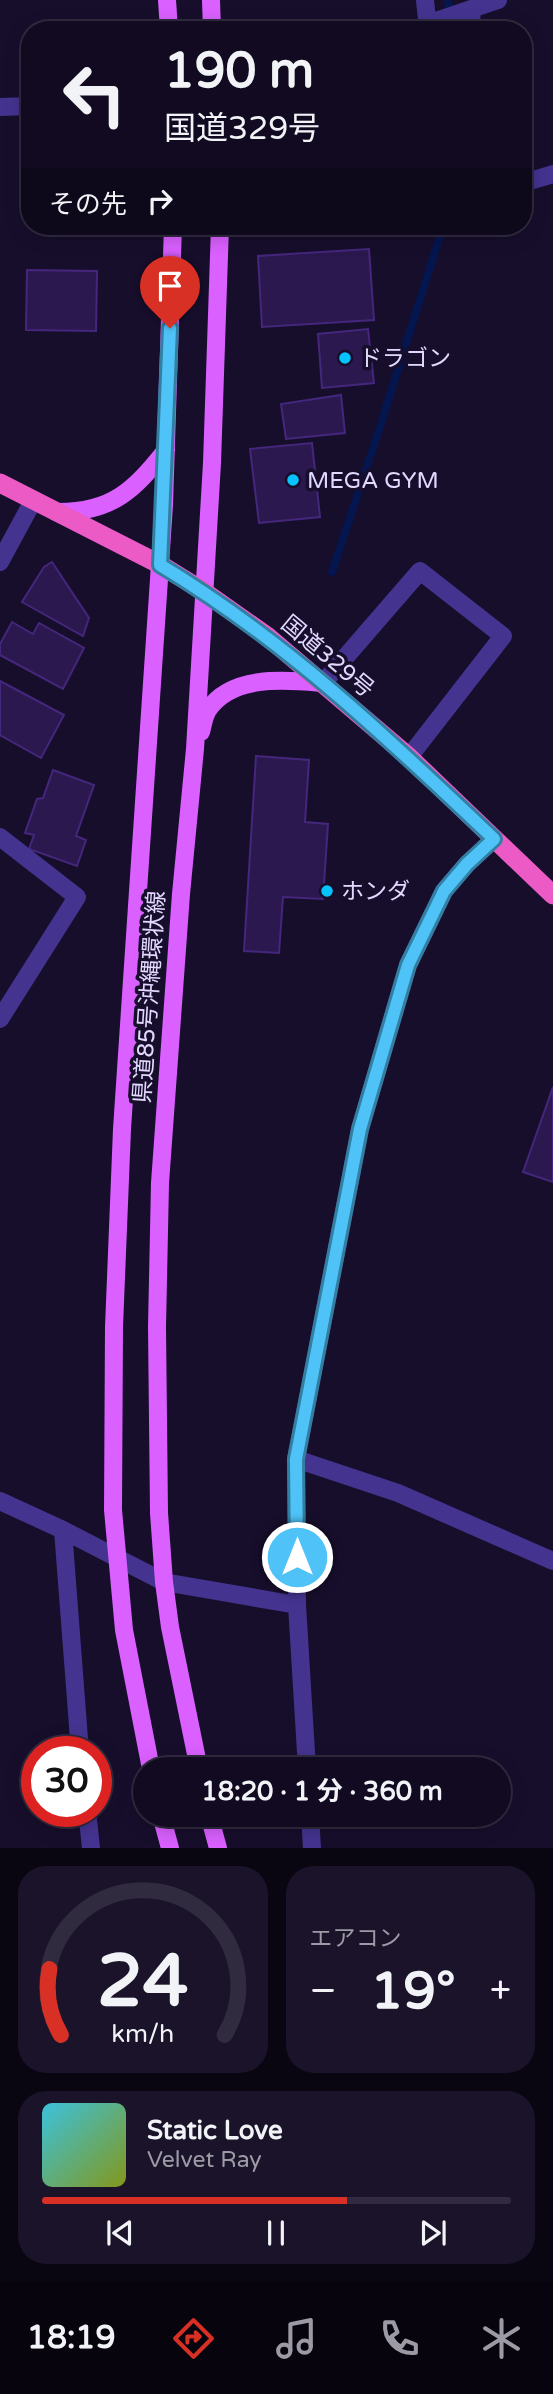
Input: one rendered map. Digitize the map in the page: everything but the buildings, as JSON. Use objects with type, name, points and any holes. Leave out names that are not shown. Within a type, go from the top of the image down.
[{"type":"highway","name":"国道329号","points":[[0,483],[160,565],[203,591],[267,636],[409,757],[553,895]]},
{"type":"main road","points":[[167,0],[168,21]]},
{"type":"main road","points":[[211,0],[212,21]]},
{"type":"main road","name":"県道85号沖縄環状線","points":[[149,1757],[124,1630],[113,1510],[114,1327],[122,1129],[160,565],[173,235]]},
{"type":"main road","name":"県道85号沖縄環状線","points":[[197,1757],[170,1627],[164,1582],[159,1487],[157,1326],[160,1183],[181,894],[195,749],[212,463],[220,235]]},
{"type":"main road","points":[[56,513],[75,513],[102,506],[130,491],[166,450]]},
{"type":"main road","points":[[195,749],[208,711],[221,697],[241,686],[292,680],[323,683]]},
{"type":"main road","points":[[164,1827],[170,1848]]},
{"type":"main road","points":[[212,1827],[218,1848]]},
{"type":"street","points":[[425,0],[428,21]]},
{"type":"street","points":[[440,21],[498,0]]},
{"type":"street","points":[[471,9],[472,21]]},
{"type":"street","points":[[0,107],[21,106]]},
{"type":"street","points":[[532,180],[553,174]]},
{"type":"street","points":[[0,562],[33,501]]},
{"type":"street","points":[[323,683],[420,571],[503,636],[409,757]]},
{"type":"street","points":[[0,837],[77,897],[0,1018]]},
{"type":"street","points":[[306,1757],[298,1605],[296,1459],[360,1129],[408,965],[444,891],[467,864],[494,839]]},
{"type":"street","points":[[296,1459],[398,1493],[553,1561]]},
{"type":"street","points":[[0,1501],[164,1582],[298,1605]]},
{"type":"street","points":[[63,1530],[79,1736]]},
{"type":"street","points":[[89,1827],[91,1848]]},
{"type":"street","points":[[311,1827],[313,1848]]},
{"type":"waterway","points":[[448,0],[449,21]]},
{"type":"waterway","points":[[332,572],[440,235]]},
{"type":"place","name":"ドラゴン","points":[[345,358]]},
{"type":"place","name":"MEGA GYM","points":[[293,480]]},
{"type":"place","name":"ホンダ","points":[[327,891]]},
{"type":"route","points":[[170,328],[160,565],[203,591],[267,636],[409,757],[494,839],[467,864],[444,891],[408,965],[360,1129],[296,1459],[297,1557]]}]
